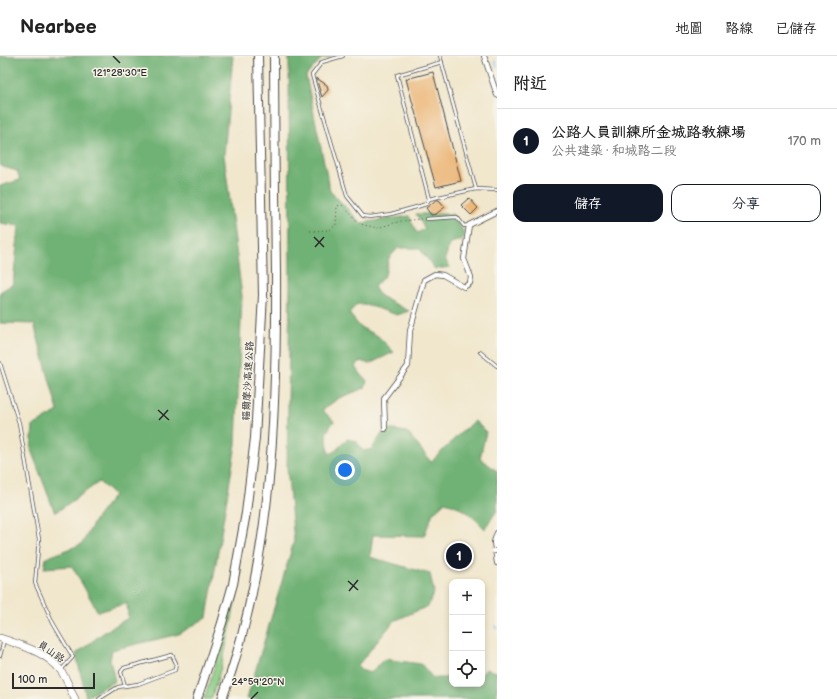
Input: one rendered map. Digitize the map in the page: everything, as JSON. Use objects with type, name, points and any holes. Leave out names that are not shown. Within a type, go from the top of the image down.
[{"type":"highway","name":"福爾摩沙高速公路","points":[[197,698],[233,584],[246,513],[255,438],[263,295],[258,56]]},
{"type":"highway","points":[[223,699],[251,600],[274,434],[276,334],[274,56]]},
{"type":"street","points":[[484,56],[497,95]]},
{"type":"street","points":[[385,429],[384,398],[408,366],[410,331],[424,280],[435,274],[443,276],[464,287],[470,283],[471,278],[464,260],[468,225],[497,211]]},
{"type":"street","points":[[497,533],[494,542],[497,563]]},
{"type":"street","name":"員山路","points":[[2,639],[33,650],[60,670],[75,699]]},
{"type":"lane","points":[[343,56],[322,62],[312,75],[347,196],[364,216],[370,217],[391,214],[426,204],[429,199],[476,189],[497,190]]},
{"type":"lane","points":[[440,56],[476,189]]},
{"type":"lane","points":[[486,62],[487,56]]},
{"type":"lane","points":[[429,199],[397,75],[442,62]]},
{"type":"lane","points":[[426,219],[457,216],[464,226],[468,225]]},
{"type":"lane","points":[[480,352],[497,366]]},
{"type":"lane","points":[[0,363],[19,423],[39,539],[36,583],[53,623],[73,657],[60,670]]},
{"type":"lane","points":[[0,656],[2,639]]},
{"type":"lane","points":[[99,699],[118,687],[125,686],[138,684],[175,670],[176,663],[172,655],[124,668],[121,672],[125,686]]},
{"type":"path","points":[[310,231],[330,230],[336,225],[337,206],[342,205],[360,224],[376,228],[401,221],[426,219]]},
{"type":"green space","points":[[0,56],[233,56],[224,155],[242,296],[236,444],[207,617],[179,634],[112,650],[110,660],[115,681],[86,697],[76,654],[103,633],[128,618],[127,603],[98,612],[72,566],[44,568],[46,558],[82,544],[95,520],[114,495],[99,482],[55,513],[31,450],[33,426],[58,411],[34,324],[0,323],[0,292],[13,284],[19,226],[0,223],[0,186],[20,180],[17,171],[0,166]]},
{"type":"green space","points":[[289,56],[332,56],[321,59],[306,76],[330,191],[361,223],[409,216],[417,233],[425,229],[416,214],[452,214],[465,234],[462,240],[450,243],[445,259],[450,267],[435,269],[419,248],[398,248],[389,258],[385,275],[374,287],[380,296],[409,311],[397,315],[371,306],[357,304],[349,313],[360,327],[378,336],[394,352],[369,364],[360,361],[355,367],[367,381],[365,388],[339,398],[322,410],[334,421],[326,433],[329,454],[334,452],[347,439],[356,441],[363,451],[372,449],[385,429],[407,432],[431,462],[460,433],[475,421],[486,432],[480,458],[497,471],[497,510],[485,529],[467,512],[457,506],[445,502],[433,513],[424,536],[373,535],[370,557],[430,574],[434,592],[428,606],[394,621],[358,665],[361,670],[370,673],[384,659],[421,664],[433,678],[446,678],[449,674],[449,687],[485,687],[486,669],[497,672],[497,699],[247,699],[294,541],[287,467],[290,285]]},
{"type":"green space","points":[[241,570],[229,635],[221,667],[211,699],[204,699],[223,640]]},
{"type":"building","points":[[433,72],[461,181],[436,187],[406,79]]},
{"type":"building","points":[[316,78],[327,85],[328,90],[322,97]]},
{"type":"building","points":[[469,198],[478,208],[471,215],[461,205]]},
{"type":"building","points":[[436,200],[439,200],[445,207],[436,214],[431,215],[426,208]]},
{"type":"waterway","points":[[495,61],[497,67]]},
{"type":"place","name":"公路人員訓練所金城路教練場","points":[[459,556]]}]
